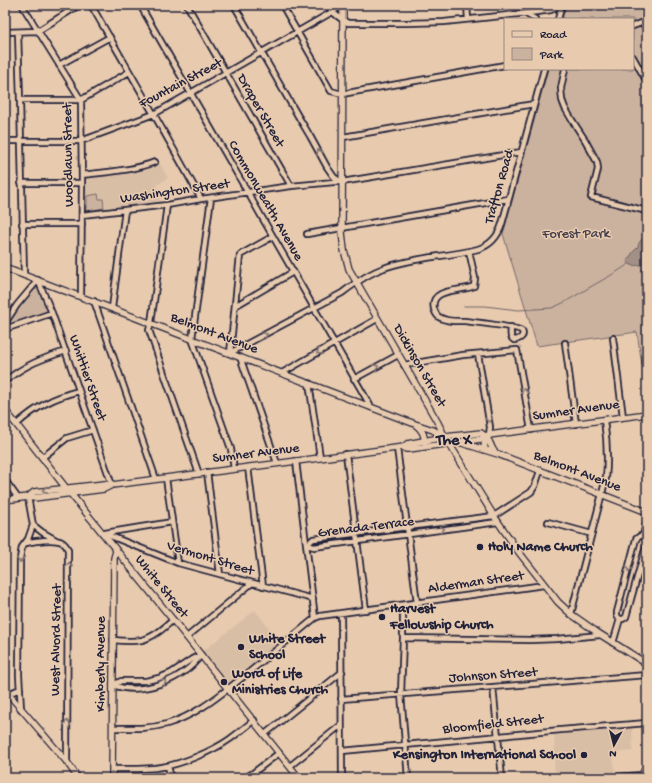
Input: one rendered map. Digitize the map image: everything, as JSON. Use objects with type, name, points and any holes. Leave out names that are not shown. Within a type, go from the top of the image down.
[{"type":"main road","name":"Dickinson Street","points":[[343,5],[342,229],[343,243],[349,269],[445,437],[494,516],[518,551],[560,605],[600,635],[647,664]]},
{"type":"main road","name":"Belmont Avenue","points":[[5,268],[434,430],[445,437]]},
{"type":"main road","name":"White Street","points":[[5,410],[116,551],[254,720],[299,778]]},
{"type":"main road","name":"Sumner Avenue","points":[[28,497],[34,492],[104,484],[112,485],[404,447],[409,449],[450,444],[531,430],[647,414]]},
{"type":"main road","points":[[415,424],[421,428],[426,447]]},
{"type":"main road","name":"Sumner Avenue","points":[[404,447],[406,444],[445,437],[480,433],[487,437]]},
{"type":"main road","points":[[485,450],[484,441],[487,437],[490,441],[492,449],[498,454]]},
{"type":"main road","name":"Belmont Avenue","points":[[460,442],[498,454],[647,512]]},
{"type":"main road","name":"Sumner Avenue","points":[[5,500],[28,497],[34,498],[104,489],[112,485]]},
{"type":"main road","name":"Kimberly Avenue","points":[[112,778],[114,558],[116,551]]},
{"type":"main road","points":[[7,692],[67,762],[78,778]]},
{"type":"main road","points":[[641,776],[647,764]]},
{"type":"street","name":"Woodlawn Street","points":[[22,5],[81,100],[81,296]]},
{"type":"street","points":[[5,32],[38,31],[79,5]]},
{"type":"street","points":[[91,5],[201,199]]},
{"type":"street","name":"Commonwealth Avenue","points":[[140,5],[371,407]]},
{"type":"street","name":"Draper Street","points":[[187,5],[291,186]]},
{"type":"street","points":[[234,5],[327,167],[334,177],[342,182]]},
{"type":"street","points":[[282,5],[331,92],[342,94],[504,65]]},
{"type":"street","points":[[328,5],[332,12],[348,23],[444,22],[547,11],[561,5]]},
{"type":"street","name":"Fountain Street","points":[[5,141],[81,141],[154,114],[343,5]]},
{"type":"street","points":[[467,5],[468,19]]},
{"type":"street","points":[[558,18],[561,5]]},
{"type":"street","points":[[525,14],[533,18]]},
{"type":"street","points":[[634,26],[647,21]]},
{"type":"street","points":[[18,32],[24,275]]},
{"type":"street","points":[[59,65],[110,37]]},
{"type":"street","points":[[634,59],[647,82]]},
{"type":"street","name":"Trafton Road","points":[[230,353],[342,293],[356,282],[373,272],[412,261],[469,251],[486,246],[496,236],[502,224],[544,70]]},
{"type":"street","points":[[565,70],[561,88],[563,103],[587,143],[598,165],[591,197],[647,211]]},
{"type":"street","points":[[20,100],[81,100],[129,72]]},
{"type":"street","points":[[342,137],[534,104]]},
{"type":"street","name":"Washington Street","points":[[82,215],[167,205],[291,186],[342,182],[521,152]]},
{"type":"street","points":[[82,175],[145,166],[155,162]]},
{"type":"street","points":[[21,183],[82,183]]},
{"type":"street","points":[[210,198],[192,339],[231,449],[234,469]]},
{"type":"street","points":[[307,234],[508,199]]},
{"type":"street","points":[[167,205],[149,330],[199,474]]},
{"type":"street","points":[[112,308],[125,210]]},
{"type":"street","points":[[22,224],[82,224]]},
{"type":"street","points":[[230,353],[240,255],[272,237]]},
{"type":"street","points":[[469,251],[475,278],[474,286],[466,289],[448,291],[439,295],[434,304],[436,314],[440,318],[448,320],[511,327]]},
{"type":"street","points":[[235,306],[293,272]]},
{"type":"street","points":[[5,323],[16,305],[38,280]]},
{"type":"street","name":"Whittier Street","points":[[38,280],[52,313],[112,485]]},
{"type":"street","points":[[94,301],[156,479]]},
{"type":"street","points":[[5,329],[52,313]]},
{"type":"street","points":[[282,373],[377,318]]},
{"type":"street","points":[[613,338],[623,417]]},
{"type":"street","points":[[565,343],[576,424]]},
{"type":"street","points":[[404,365],[463,355],[517,350],[531,430]]},
{"type":"street","points":[[5,381],[17,371],[33,363],[66,352]]},
{"type":"street","points":[[478,354],[490,427],[487,437]]},
{"type":"street","points":[[354,379],[398,355]]},
{"type":"street","points":[[240,357],[277,463]]},
{"type":"street","points":[[309,383],[320,457]]},
{"type":"street","points":[[16,424],[48,402],[66,394],[79,391]]},
{"type":"street","points":[[571,614],[606,478],[608,444],[604,420]]},
{"type":"street","points":[[42,457],[67,438],[93,430]]},
{"type":"street","points":[[397,448],[417,602]]},
{"type":"street","points":[[346,454],[366,610]]},
{"type":"street","points":[[113,728],[142,728],[161,725],[196,712],[228,689],[316,618],[296,461]]},
{"type":"street","points":[[248,467],[263,586]]},
{"type":"street","points":[[494,516],[530,493],[535,486],[540,471]]},
{"type":"street","points":[[206,472],[220,574]]},
{"type":"street","points":[[166,478],[178,563]]},
{"type":"street","points":[[5,480],[18,498]]},
{"type":"street","points":[[21,709],[19,668],[20,559],[22,547],[29,537],[33,524],[28,497]]},
{"type":"street","name":"Grenada Terrace","points":[[307,545],[313,540],[494,516]]},
{"type":"street","points":[[620,619],[624,619],[626,617],[646,542],[646,539],[643,536],[647,520]]},
{"type":"street","points":[[103,533],[172,522]]},
{"type":"street","name":"Grenada Terrace","points":[[307,545],[314,547],[498,522]]},
{"type":"street","points":[[548,522],[592,534]]},
{"type":"street","name":"West Alvord Street","points":[[33,524],[42,532],[65,544],[69,552],[67,762]]},
{"type":"street","name":"Vermont Street","points":[[103,533],[178,563],[313,599]]},
{"type":"street","points":[[620,619],[617,617],[617,612],[636,540],[640,536],[643,536]]},
{"type":"street","points":[[26,543],[57,540]]},
{"type":"street","points":[[187,637],[252,583]]},
{"type":"street","name":"Alderman Street","points":[[316,618],[320,616],[544,585]]},
{"type":"street","points":[[403,604],[401,694],[408,778]]},
{"type":"street","points":[[342,613],[342,778]]},
{"type":"street","points":[[613,643],[620,619]]},
{"type":"street","points":[[113,640],[138,640],[146,638],[159,632],[173,620]]},
{"type":"street","points":[[403,638],[530,640],[600,635]]},
{"type":"street","points":[[113,685],[121,681],[159,678],[174,671],[192,659],[201,656]]},
{"type":"street","points":[[113,685],[121,688],[136,688],[149,687],[162,683],[176,677],[196,662],[201,656]]},
{"type":"street","points":[[174,671],[176,677]]},
{"type":"street","points":[[265,734],[342,672]]},
{"type":"street","name":"Johnson Street","points":[[341,699],[647,675]]},
{"type":"street","points":[[148,680],[149,687]]},
{"type":"street","points":[[493,687],[502,778]]},
{"type":"street","points":[[7,692],[20,689]]},
{"type":"street","points":[[112,769],[147,769],[168,766],[189,759],[228,740],[254,720]]},
{"type":"street","name":"Bloomfield Street","points":[[342,751],[647,723]]},
{"type":"street","points":[[290,766],[341,725]]},
{"type":"street","points":[[56,750],[62,750],[67,747]]},
{"type":"street","points":[[245,778],[254,773],[279,753]]},
{"type":"street","points":[[168,766],[171,778]]},
{"type":"street","points":[[604,778],[641,776]]},
{"type":"shaded area","points":[[160,164],[168,178],[157,185],[160,201],[86,212],[86,177],[141,170]]},
{"type":"shaded area","points":[[647,235],[647,268],[641,272],[645,265],[633,266],[627,261],[638,247],[642,239]]},
{"type":"shaded area","name":"White Street School","points":[[255,610],[280,642],[229,683],[203,651]]},
{"type":"shaded area","name":"Kensington International School","points":[[632,728],[633,751],[613,753],[615,773],[555,778],[554,735]]},
{"type":"green space","name":"Forest Park","points":[[566,5],[647,5],[647,364],[642,365],[637,332],[537,346],[503,234],[548,70],[634,70],[634,18],[562,18]]},
{"type":"green space","points":[[98,194],[99,199],[103,199],[104,208],[87,211],[87,196]]},
{"type":"green space","points":[[36,289],[41,290],[48,312],[10,325],[8,323],[21,303],[32,291]]},
{"type":"waterway","points":[[464,306],[485,306],[518,310],[552,308],[565,302],[629,264]]},
{"type":"place","name":"Holy Name Church","points":[[480,547]]},
{"type":"place","name":"Harvest Fellowship Church","points":[[382,617]]},
{"type":"place","name":"White Street School","points":[[241,647]]},
{"type":"place","name":"Word of Life Ministries Church","points":[[224,682]]},
{"type":"place","name":"Kensington International School","points":[[584,755]]},
{"type":"district","name":"The X","points":[[454,441]]}]
